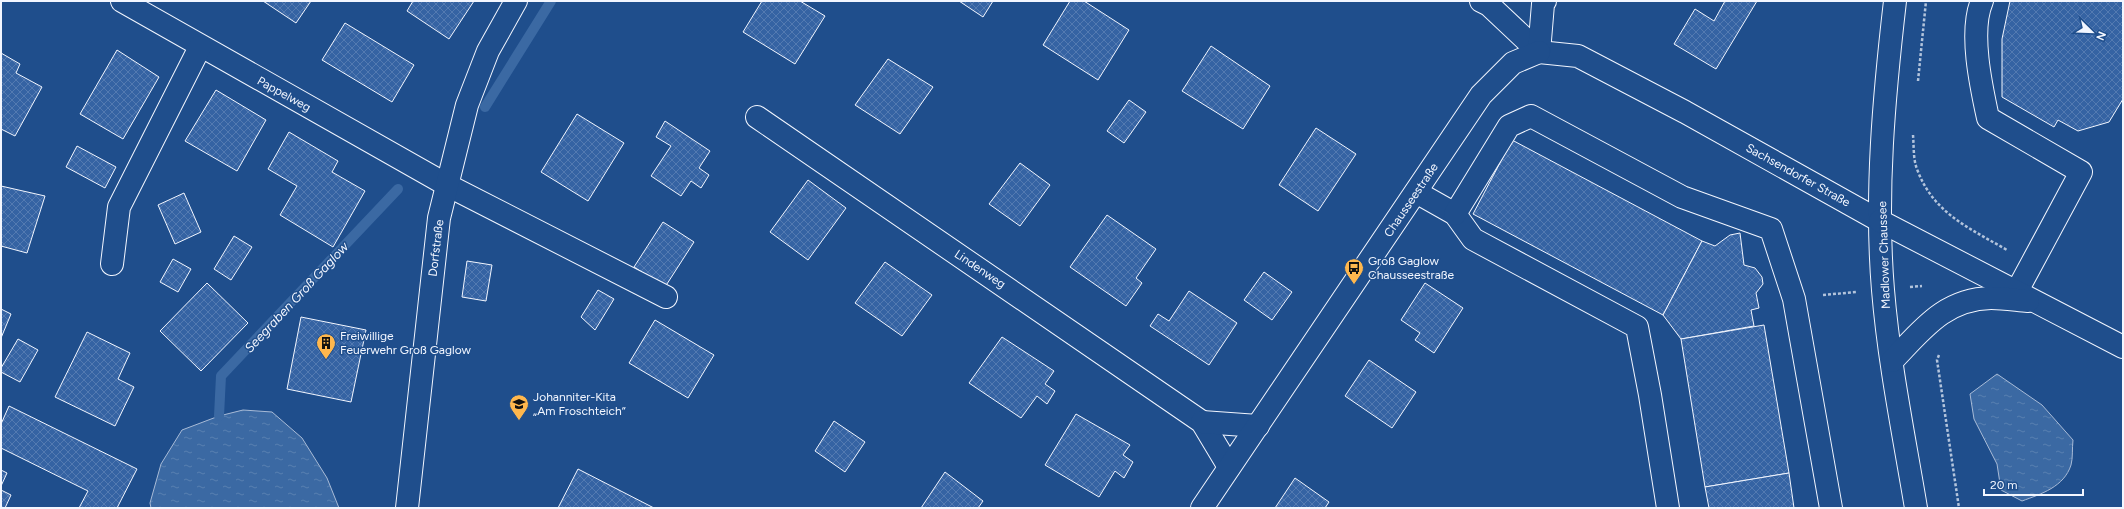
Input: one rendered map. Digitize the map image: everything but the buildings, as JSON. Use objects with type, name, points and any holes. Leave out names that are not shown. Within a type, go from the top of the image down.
[{"type":"street","name":"Pappelweg","points":[[122,1],[200,47],[447,185],[666,297]]},
{"type":"street","name":"Dorfstraße","points":[[407,508],[440,218],[447,185],[467,105],[488,51],[516,1]]},
{"type":"street","points":[[1480,1],[1489,5],[1539,52]]},
{"type":"street","points":[[1539,52],[1543,4],[1545,1]]},
{"type":"street","name":"Madlower Chaussee","points":[[1895,1],[1885,90],[1880,221],[1883,290],[1892,361],[1916,508]]},
{"type":"street","points":[[1982,1],[1979,9],[1977,41],[1980,79],[1988,118],[2081,172],[2017,290]]},
{"type":"street","points":[[112,264],[119,207],[200,47]]},
{"type":"street","name":"Chausseestraße","points":[[1202,508],[1481,96],[1514,63],[1539,52]]},
{"type":"street","name":"Sachsendorfer Straße","points":[[1539,52],[1578,56],[1685,112],[1880,221],[2017,290],[2123,347]]},
{"type":"street","points":[[1455,214],[1509,126],[1531,116],[1682,197],[1771,229],[1794,299],[1830,508]]},
{"type":"street","name":"Lindenweg","points":[[757,117],[1202,422],[1229,467]]},
{"type":"street","points":[[1416,192],[1455,214],[1473,239],[1637,327],[1650,395],[1668,508]]},
{"type":"street","points":[[1892,361],[1940,313],[1958,303],[1990,298],[2040,302]]},
{"type":"street","points":[[1202,422],[1258,426]]},
{"type":"path","points":[[1917,83],[1926,1]]},
{"type":"path","points":[[1912,128],[1916,168],[1930,196],[1951,217]]},
{"type":"path","points":[[1941,353],[1937,360],[1959,508]]},
{"type":"water","points":[[1997,374],[2042,405],[2073,440],[2071,465],[2068,473],[2063,479],[2051,489],[2022,501],[2001,490],[1997,464],[1974,419],[1970,394]]},
{"type":"water","points":[[243,410],[272,412],[302,438],[327,478],[339,508],[151,508],[150,503],[161,464],[182,430],[219,416]]},
{"type":"waterway","name":"Seegraben Groß Gaglow","points":[[485,107],[551,1]]},
{"type":"waterway","name":"Seegraben Groß Gaglow","points":[[219,416],[221,376],[398,189]]},
{"type":"place","name":"Groß Gaglow Chausseestraße","points":[[1354,285]]},
{"type":"place","name":"Freiwillige Feuerwehr Groß Gaglow","points":[[326,360]]},
{"type":"place","name":"Johanniter-Kita „Am Froschteich“","points":[[519,421]]}]
